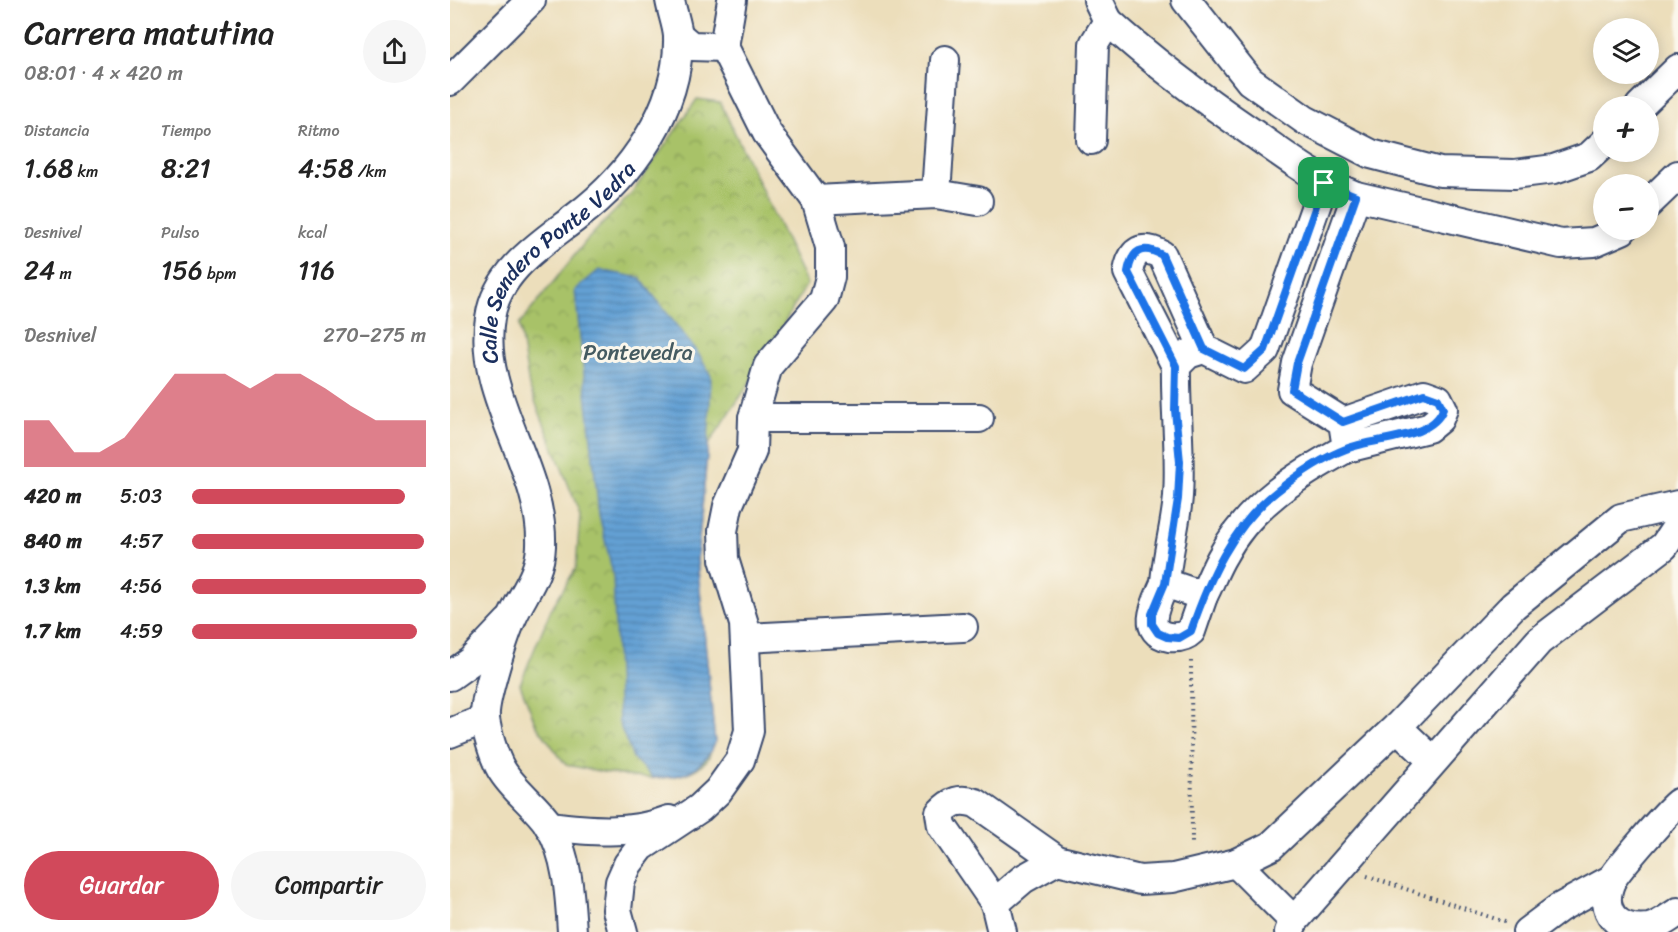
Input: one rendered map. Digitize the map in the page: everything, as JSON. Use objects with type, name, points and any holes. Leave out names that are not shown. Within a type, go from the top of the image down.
[{"type":"street","points":[[450,81],[531,0]]},
{"type":"street","points":[[665,0],[670,0]]},
{"type":"street","name":"Calle Sendero Ponte Vedra","points":[[572,932],[564,866],[549,826],[501,768],[485,719],[486,695],[512,618],[534,580],[542,547],[538,511],[489,362],[489,320],[495,296],[507,278],[542,241],[577,217],[638,158],[659,115],[672,80],[678,35],[670,0]]},
{"type":"street","points":[[623,932],[617,910],[620,882],[628,864],[641,847],[700,808],[718,791],[740,760],[749,731],[744,624],[724,559],[723,531],[728,506],[752,451],[753,418],[768,366],[824,300],[830,277],[830,247],[816,200],[767,133],[724,47],[732,0]]},
{"type":"street","points":[[1186,0],[1250,81],[1305,120],[1371,154],[1440,172],[1515,174],[1554,169],[1589,157],[1593,153]]},
{"type":"street","points":[[1091,140],[1094,44],[1103,10],[1162,68],[1324,183],[1356,196],[1561,244],[1599,240]]},
{"type":"street","points":[[678,35],[691,46],[724,47]]},
{"type":"street","points":[[936,194],[945,60]]},
{"type":"street","points":[[1650,96],[1678,69]]},
{"type":"street","points":[[1659,193],[1678,175]]},
{"type":"street","points":[[1324,183],[1265,350],[1244,369],[1204,349],[1162,255],[1151,249],[1138,251],[1131,258],[1128,272],[1176,366],[1175,410],[1180,462],[1178,499],[1165,583],[1152,614],[1152,624],[1158,633],[1167,637],[1179,638],[1191,631],[1203,596],[1223,554],[1244,523],[1275,492],[1345,435],[1292,390],[1297,363],[1356,196]]},
{"type":"street","points":[[816,200],[936,194],[978,201]]},
{"type":"street","points":[[1176,366],[1188,354],[1204,349]]},
{"type":"street","points":[[753,418],[979,418]]},
{"type":"street","points":[[1002,932],[995,903],[942,826],[940,813],[949,803],[963,799],[976,803],[1057,860],[1140,880],[1192,873],[1236,863],[1271,846],[1397,727],[1513,606],[1621,518],[1678,505]]},
{"type":"street","points":[[1236,863],[1291,927],[1539,641],[1664,546],[1678,525]]},
{"type":"street","points":[[1165,583],[1203,596]]},
{"type":"street","points":[[450,676],[471,661],[512,618]]},
{"type":"street","points":[[745,638],[963,627]]},
{"type":"street","points":[[450,733],[485,719]]},
{"type":"street","points":[[1397,727],[1433,761]]},
{"type":"street","points":[[1528,931],[1559,908],[1612,879],[1678,803]]},
{"type":"street","points":[[549,826],[586,831],[647,828],[700,808]]},
{"type":"street","points":[[995,903],[1023,879],[1057,860]]},
{"type":"street","points":[[1612,879],[1606,899],[1612,918],[1627,928],[1649,930],[1678,912]]},
{"type":"path","points":[[1191,631],[1192,873]]},
{"type":"path","points":[[1341,867],[1528,931]]},
{"type":"green space","name":"Pontevedra","points":[[697,99],[720,102],[807,284],[747,387],[708,445],[697,560],[715,743],[707,760],[694,770],[678,776],[659,778],[619,775],[566,765],[536,725],[520,684],[551,609],[576,568],[580,514],[529,386],[519,325],[586,241],[632,193]]},
{"type":"water","points":[[599,270],[640,278],[699,355],[711,376],[708,445],[697,560],[715,743],[704,761],[697,767],[673,776],[653,778],[633,758],[619,723],[613,574],[599,514],[575,290]]},
{"type":"route","points":[[1324,183],[1356,196],[1297,363],[1292,390],[1343,422],[1424,394],[1438,399],[1443,409],[1439,420],[1428,428],[1347,448],[1275,492],[1244,523],[1223,554],[1203,596],[1191,631],[1179,638],[1167,637],[1158,633],[1152,624],[1152,614],[1165,583],[1178,499],[1180,462],[1175,410],[1176,366],[1128,272],[1131,258],[1138,251],[1151,249],[1162,255],[1204,349],[1244,369],[1265,350],[1324,183]]}]
